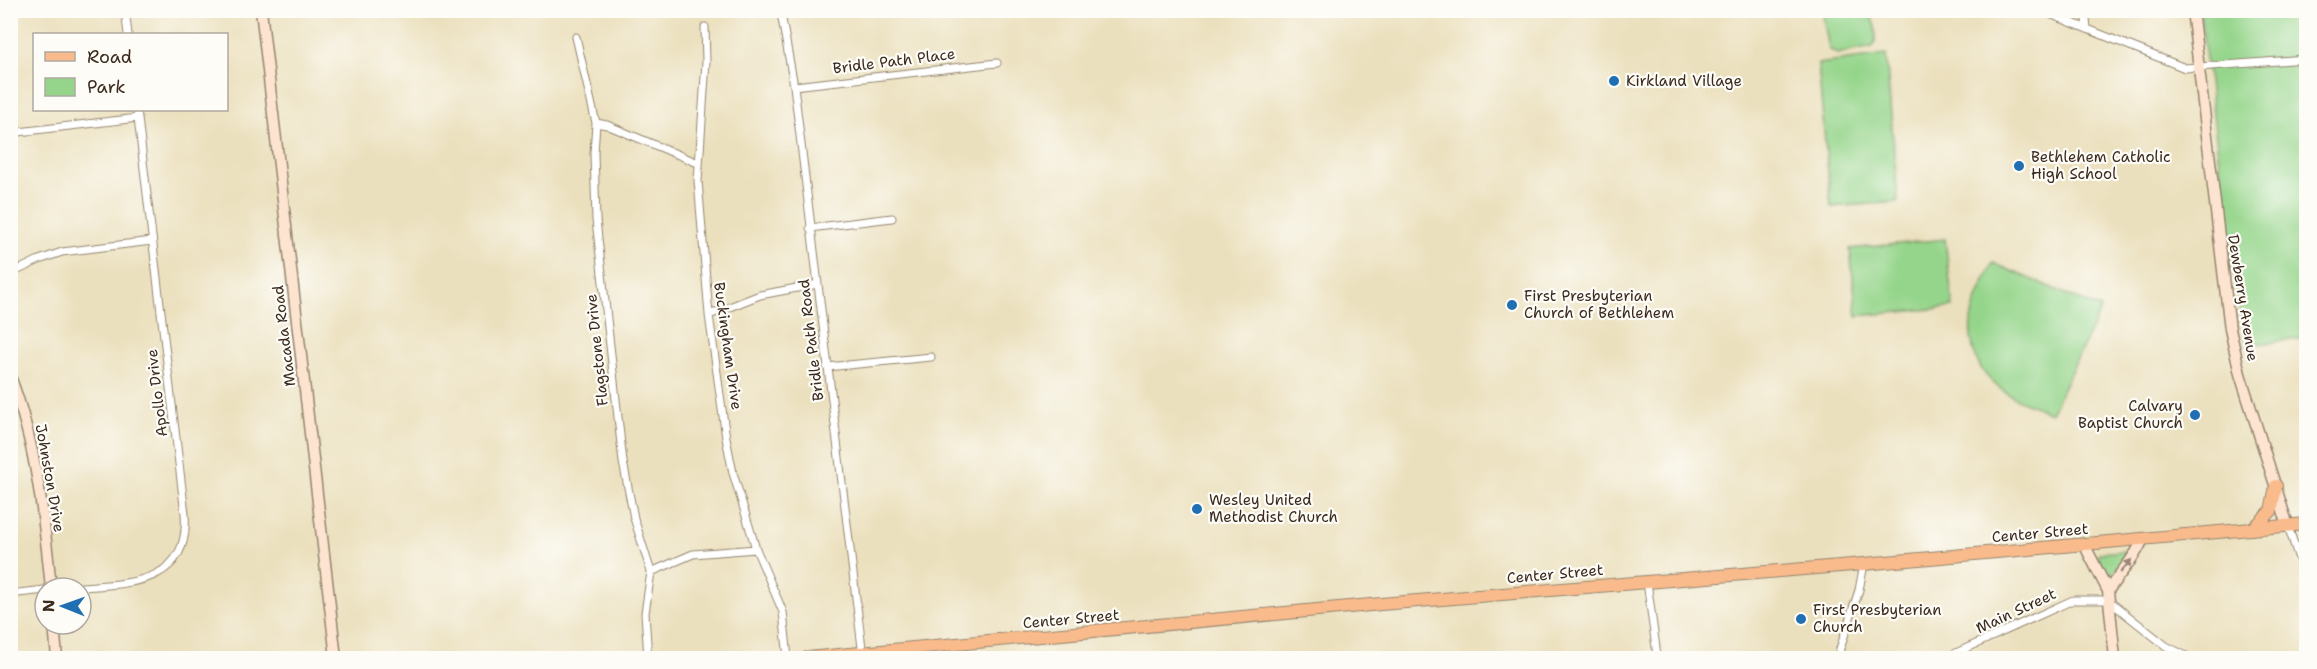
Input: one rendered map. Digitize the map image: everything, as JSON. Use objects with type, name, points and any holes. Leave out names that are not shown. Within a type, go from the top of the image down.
[{"type":"main road","points":[[2253,529],[2271,511],[2276,486]]},
{"type":"main road","name":"Center Street","points":[[807,658],[863,656],[1381,604],[2307,524]]},
{"type":"street","points":[[125,10],[128,33]]},
{"type":"street","name":"Macada Road","points":[[261,10],[336,658]]},
{"type":"street","points":[[2040,10],[2185,68],[2307,58]]},
{"type":"street","points":[[2085,10],[2087,29]]},
{"type":"street","name":"Dewberry Avenue","points":[[2192,10],[2230,329],[2240,374],[2307,580]]},
{"type":"street","name":"Bridle Path Road","points":[[782,19],[794,86],[863,656]]},
{"type":"street","name":"Buckingham Drive","points":[[705,27],[706,62],[698,163],[698,197],[726,438],[739,498],[756,549],[783,612],[788,658]]},
{"type":"street","name":"Flagstone Drive","points":[[576,37],[596,123],[594,153],[596,220],[623,462],[634,518],[651,572],[645,613],[648,658]]},
{"type":"street","name":"Bridle Path Place","points":[[794,86],[997,63]]},
{"type":"street","name":"Apollo Drive","points":[[93,585],[141,580],[160,574],[168,569],[183,542],[185,514],[137,111]]},
{"type":"street","points":[[10,134],[138,118]]},
{"type":"street","points":[[596,123],[615,128],[698,163]]},
{"type":"street","points":[[810,228],[892,218]]},
{"type":"street","points":[[10,274],[62,252],[152,241]]},
{"type":"street","points":[[710,315],[760,295],[818,284]]},
{"type":"street","points":[[827,367],[931,357]]},
{"type":"street","name":"Johnston Drive","points":[[10,375],[25,422],[40,490],[50,576]]},
{"type":"street","points":[[2108,596],[2116,578],[2137,552],[2143,539]]},
{"type":"street","points":[[2084,544],[2108,596],[2115,658]]},
{"type":"street","points":[[651,572],[693,554],[756,549]]},
{"type":"street","points":[[1837,658],[1859,590],[1864,564]]},
{"type":"street","points":[[1647,582],[1657,655]]},
{"type":"street","points":[[10,594],[33,591]]},
{"type":"street","points":[[2108,596],[2166,646],[2190,658]]},
{"type":"street","name":"Main Street","points":[[1945,658],[2073,600],[2108,596]]},
{"type":"street","points":[[55,636],[57,658]]},
{"type":"green space","points":[[1829,11],[1867,11],[1875,27],[1874,45],[1837,54],[1829,49],[1823,17]]},
{"type":"green space","points":[[2200,11],[2306,11],[2306,338],[2247,345],[2233,273]]},
{"type":"green space","points":[[1886,55],[1898,202],[1831,207],[1818,64]]},
{"type":"green space","points":[[1945,239],[1953,307],[1857,316],[1850,249]]},
{"type":"green space","points":[[1993,263],[2101,309],[2051,413],[2001,389],[1982,370],[1976,358],[1971,339],[1971,319]]},
{"type":"green space","points":[[2124,551],[2127,557],[2108,577],[2097,556],[2099,553]]},
{"type":"place","name":"Kirkland Village","points":[[1614,81]]},
{"type":"place","name":"Bethlehem Catholic High School","points":[[2019,166]]},
{"type":"place","name":"First Presbyterian Church of Bethlehem","points":[[1512,305]]},
{"type":"place","name":"Calvary Baptist Church","points":[[2195,415]]},
{"type":"place","name":"Wesley United Methodist Church","points":[[1197,509]]},
{"type":"place","name":"First Presbyterian Church","points":[[1801,619]]}]
